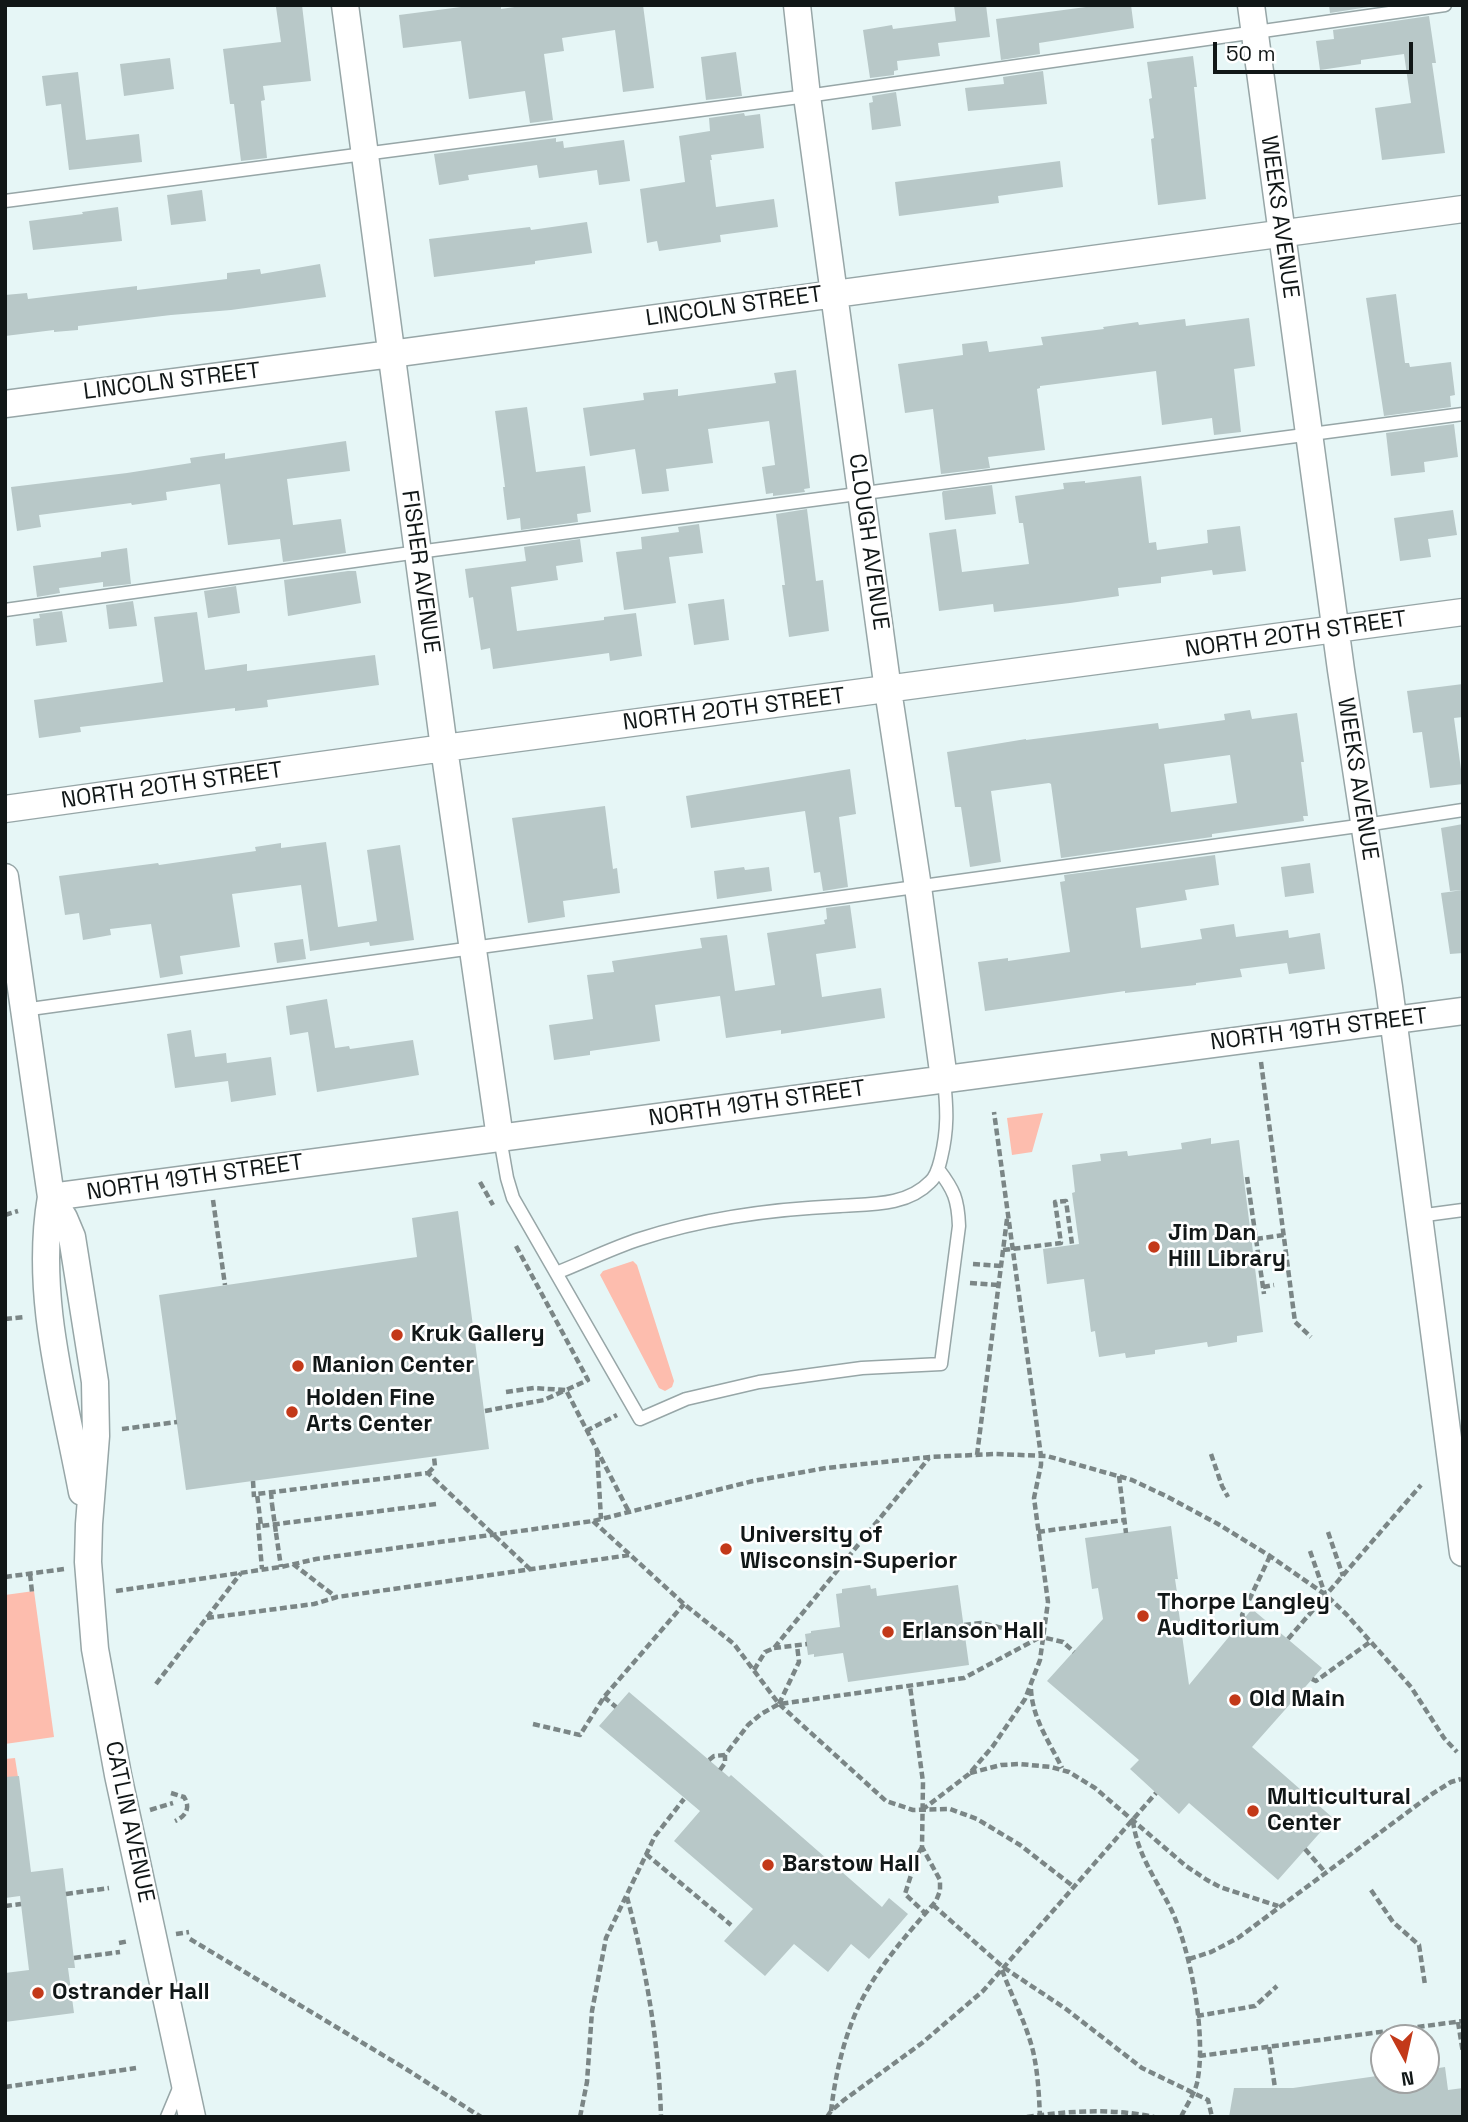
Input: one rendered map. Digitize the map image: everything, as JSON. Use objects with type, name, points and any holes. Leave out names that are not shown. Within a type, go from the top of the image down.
[{"type":"street","name":"FISHER AVENUE","points":[[345,5],[444,748],[500,1138]]},
{"type":"street","name":"CLOUGH AVENUE","points":[[797,5],[888,690],[944,1079]]},
{"type":"street","name":"WEEKS AVENUE","points":[[1251,5],[1336,630],[1393,1019],[1418,1216],[1454,1420],[1463,1553]]},
{"type":"street","name":"LINCOLN STREET","points":[[5,404],[1463,209]]},
{"type":"street","name":"NORTH 20TH STREET","points":[[5,810],[444,748],[1463,612]]},
{"type":"street","name":"CATLIN AVENUE","points":[[5,877],[51,1197],[46,1240],[49,1311],[61,1392],[89,1524]]},
{"type":"street","name":"NORTH 19TH STREET","points":[[51,1197],[1463,1011]]},
{"type":"street","name":"CATLIN AVENUE","points":[[51,1197],[72,1237],[93,1364],[96,1436],[89,1524],[90,1604],[103,1698],[192,2117]]},
{"type":"lane","points":[[5,201],[807,96],[1445,5]]},
{"type":"lane","points":[[5,610],[418,552],[1463,414]]},
{"type":"lane","points":[[23,1010],[1463,810]]},
{"type":"lane","points":[[556,1273],[639,1240],[696,1224],[803,1207],[876,1204],[897,1201],[912,1195],[931,1182],[938,1169],[947,1128],[944,1079]]},
{"type":"lane","points":[[500,1138],[513,1198],[640,1419],[686,1399],[759,1382],[862,1368],[942,1364],[959,1226],[955,1192],[938,1169]]},
{"type":"lane","points":[[1418,1216],[1463,1210]]},
{"type":"lane","points":[[167,2117],[183,2079]]},
{"type":"path","points":[[1257,1037],[1295,1322],[1311,1338]]},
{"type":"path","points":[[922,1810],[969,1774],[1013,1718],[1031,1688],[1041,1660],[1045,1634],[1048,1594],[1034,1499],[1041,1456],[994,1112]]},
{"type":"path","points":[[210,1176],[225,1286]]},
{"type":"path","points":[[1247,1177],[1264,1294]]},
{"type":"path","points":[[481,1182],[493,1205]]},
{"type":"path","points":[[1003,1250],[1060,1243],[1055,1202],[1066,1200],[1072,1244]]},
{"type":"path","points":[[977,1455],[1008,1211]]},
{"type":"path","points":[[5,1215],[18,1212]]},
{"type":"path","points":[[1256,1239],[1284,1236]]},
{"type":"path","points":[[485,1410],[544,1401],[588,1380],[512,1240]]},
{"type":"path","points":[[991,1265],[1001,1266]]},
{"type":"path","points":[[990,1285],[998,1285]]},
{"type":"path","points":[[1263,1287],[1274,1285]]},
{"type":"path","points":[[5,1319],[32,1316]]},
{"type":"path","points":[[506,1392],[534,1388],[566,1390]]},
{"type":"path","points":[[566,1390],[629,1512]]},
{"type":"path","points":[[122,1429],[177,1422]]},
{"type":"path","points":[[586,1431],[595,1426]]},
{"type":"path","points":[[597,1449],[601,1519]]},
{"type":"path","points":[[1211,1454],[1228,1497]]},
{"type":"path","points":[[108,1592],[281,1567],[329,1557],[593,1521],[790,1474],[930,1457],[1047,1456],[1132,1480],[1166,1496],[1270,1556],[1326,1595],[1410,1687],[1444,1738],[1457,1752]]},
{"type":"path","points":[[434,1457],[435,1466],[428,1473],[257,1494],[261,1526],[436,1504]]},
{"type":"path","points":[[754,1670],[765,1652],[774,1647],[930,1457]]},
{"type":"path","points":[[428,1473],[531,1570]]},
{"type":"path","points":[[1119,1476],[1126,1533]]},
{"type":"path","points":[[253,1481],[262,1569]]},
{"type":"path","points":[[1288,1639],[1421,1485]]},
{"type":"path","points":[[271,1492],[281,1567]]},
{"type":"path","points":[[1038,1532],[1124,1520]]},
{"type":"path","points":[[593,1521],[684,1604],[734,1644],[779,1704],[881,1798],[901,1807],[922,1810],[950,1809],[977,1819],[1020,1845],[1074,1887]]},
{"type":"path","points":[[1328,1532],[1343,1576]]},
{"type":"path","points":[[1310,1551],[1326,1595]]},
{"type":"path","points":[[207,1618],[631,1555]]},
{"type":"path","points":[[1244,1619],[1242,1615],[1270,1556]]},
{"type":"path","points":[[293,1564],[337,1597]]},
{"type":"path","points":[[5,1577],[64,1569]]},
{"type":"path","points":[[156,1684],[241,1572]]},
{"type":"path","points":[[30,1574],[32,1592]]},
{"type":"path","points":[[533,1724],[579,1735],[604,1697],[684,1604]]},
{"type":"path","points":[[964,1625],[981,1623],[1063,1642],[1074,1652]]},
{"type":"path","points":[[720,1770],[725,1763],[725,1755],[748,1725],[779,1704],[964,1678],[1045,1634]]},
{"type":"path","points":[[1312,1679],[1316,1681],[1370,1642]]},
{"type":"path","points":[[774,1647],[807,1644]]},
{"type":"path","points":[[779,1704],[799,1662],[797,1645]]},
{"type":"path","points":[[831,2111],[842,2055],[863,1997],[886,1961],[933,1905],[939,1894],[940,1880],[922,1847],[923,1776],[909,1686]]},
{"type":"path","points":[[1031,1688],[1037,1716],[1062,1769]]},
{"type":"path","points":[[604,1697],[616,1707]]},
{"type":"path","points":[[709,1760],[713,1756],[725,1755]]},
{"type":"path","points":[[969,1774],[1010,1764],[1042,1765],[1075,1774],[1096,1788],[1207,1880],[1220,1887],[1278,1906]]},
{"type":"path","points":[[1189,1959],[1211,1952],[1238,1938],[1446,1784],[1461,1779]]},
{"type":"path","points":[[171,1793],[184,1797],[188,1809],[184,1816],[175,1821]]},
{"type":"path","points":[[827,2117],[831,2111],[983,1991],[1156,1793]]},
{"type":"path","points":[[580,2117],[587,2082],[592,2011],[603,1946],[611,1923],[654,1836],[684,1799]]},
{"type":"path","points":[[1133,1821],[1141,1853],[1175,1918],[1189,1959],[1197,2016],[1199,2056],[1197,2080],[1181,2117]]},
{"type":"path","points":[[922,1847],[905,1894],[925,1913]]},
{"type":"path","points":[[1305,1849],[1325,1872]]},
{"type":"path","points":[[646,1854],[730,1925]]},
{"type":"path","points":[[66,1894],[109,1888]]},
{"type":"path","points":[[1371,1890],[1393,1922],[1419,1945],[1425,1984]]},
{"type":"path","points":[[626,1896],[648,1993],[659,2077],[661,2117]]},
{"type":"path","points":[[5,1906],[21,1904]]},
{"type":"path","points":[[933,1905],[1002,1969],[1066,2009],[1142,2068],[1208,2100],[1212,2117]]},
{"type":"path","points":[[190,1939],[481,2117]]},
{"type":"path","points":[[74,1958],[120,1952]]},
{"type":"path","points":[[1002,1969],[1032,2050],[1040,2116]]},
{"type":"path","points":[[1197,2016],[1255,2006],[1277,1986]]},
{"type":"path","points":[[1199,2056],[1460,2021],[1463,2053]]},
{"type":"path","points":[[1269,2047],[1275,2088]]},
{"type":"path","points":[[5,2087],[136,2068]]},
{"type":"path","points":[[1027,2117],[1103,2111],[1154,2117]]},
{"type":"shaded area","points":[[1043,1113],[1032,1152],[1012,1155],[1007,1118]]},
{"type":"shaded area","points":[[633,1261],[637,1265],[674,1381],[672,1387],[665,1391],[659,1388],[600,1275],[603,1271]]},
{"type":"shaded area","points":[[34,1591],[54,1737],[5,1744],[5,1595]]},
{"type":"shaded area","points":[[15,1758],[20,1790],[5,1792],[5,1759]]},
{"type":"building","points":[[302,5],[311,81],[263,86],[265,100],[261,101],[267,158],[241,161],[234,104],[230,104],[223,49],[281,42],[276,7]]},
{"type":"building","points":[[461,5],[501,5],[501,9],[528,5],[643,5],[654,88],[623,92],[615,30],[562,38],[564,51],[544,54],[553,120],[530,123],[525,91],[469,99],[461,41],[403,48],[399,15]]},
{"type":"building","points":[[954,5],[986,5],[990,37],[938,43],[940,56],[897,61],[898,70],[894,71],[894,75],[870,78],[863,30],[892,25],[893,29],[956,21]]},
{"type":"building","points":[[1101,5],[1131,5],[1134,28],[1039,43],[1040,54],[1001,60],[996,19]]},
{"type":"building","points":[[1329,5],[1381,5],[1330,13]]},
{"type":"building","points":[[1429,16],[1436,63],[1432,63],[1445,153],[1382,160],[1375,108],[1411,103],[1404,54],[1361,60],[1361,64],[1320,70],[1316,41],[1334,39],[1333,30]]},
{"type":"building","points":[[736,52],[742,96],[706,100],[701,57]]},
{"type":"building","points":[[1193,56],[1206,199],[1158,205],[1151,139],[1154,138],[1149,99],[1152,98],[1147,62]]},
{"type":"building","points":[[170,58],[174,89],[124,96],[120,64]]},
{"type":"building","points":[[1043,71],[1047,104],[968,111],[965,88],[1004,84],[1003,77]]},
{"type":"building","points":[[78,72],[86,140],[139,134],[142,162],[69,170],[61,104],[46,106],[42,76]]},
{"type":"building","points":[[896,92],[901,126],[872,130],[869,103],[873,102],[872,96]]},
{"type":"building","points":[[744,113],[745,116],[760,114],[764,148],[711,155],[716,207],[774,199],[778,227],[720,235],[721,242],[659,251],[657,241],[647,243],[640,189],[685,182],[679,136],[710,131],[709,118]]},
{"type":"building","points":[[556,138],[556,142],[563,141],[564,148],[624,140],[630,181],[599,185],[597,170],[539,178],[537,165],[468,175],[469,180],[439,185],[434,154]]},
{"type":"building","points":[[1060,161],[1063,187],[998,196],[999,203],[899,216],[895,182]]},
{"type":"building","points":[[202,190],[206,221],[171,225],[167,195]]},
{"type":"building","points":[[118,207],[122,241],[33,250],[29,221]]},
{"type":"building","points":[[587,222],[592,253],[535,261],[535,264],[434,277],[429,239]]},
{"type":"building","points":[[320,264],[326,297],[78,326],[78,330],[5,336],[5,295],[27,293],[28,299],[137,286],[137,290],[227,279],[227,273],[260,269],[261,274]]},
{"type":"building","points":[[1396,294],[1405,363],[1409,363],[1410,367],[1451,362],[1455,395],[1450,396],[1451,407],[1384,416],[1366,298]]},
{"type":"building","points":[[1249,318],[1255,366],[1234,369],[1241,432],[1214,435],[1212,418],[1162,425],[1156,371],[1040,386],[1037,389],[1045,450],[988,457],[990,468],[941,474],[933,409],[905,413],[898,364],[963,355],[962,344],[987,341],[989,352],[1043,345],[1041,337],[1138,322],[1139,325],[1185,319],[1186,326]]},
{"type":"building","points":[[796,370],[810,488],[804,489],[805,492],[773,496],[773,493],[766,494],[762,467],[775,465],[769,421],[708,429],[713,463],[666,469],[669,491],[642,494],[635,449],[590,456],[583,408],[644,400],[643,393],[678,389],[678,396],[776,383],[774,373]]},
{"type":"building","points":[[527,407],[536,472],[585,466],[591,512],[577,514],[578,522],[521,530],[520,518],[507,520],[495,411]]},
{"type":"building","points":[[1454,424],[1458,457],[1424,462],[1425,472],[1391,476],[1386,433]]},
{"type":"building","points":[[346,441],[350,471],[287,479],[293,525],[341,519],[346,553],[283,562],[280,539],[228,545],[220,484],[166,492],[167,500],[39,515],[41,527],[17,531],[11,487],[191,463],[190,458],[225,453],[225,459]]},
{"type":"building","points":[[1141,476],[1149,543],[1156,542],[1157,550],[1208,543],[1207,530],[1240,526],[1246,571],[1213,575],[1212,570],[1161,577],[1161,583],[1118,588],[1119,596],[1070,603],[994,612],[993,604],[939,611],[929,533],[956,529],[962,572],[1029,564],[1023,523],[1019,523],[1015,496],[1064,489],[1063,483]]},
{"type":"building","points":[[992,485],[996,514],[945,520],[943,491]]},
{"type":"building","points":[[807,509],[816,581],[823,580],[829,631],[789,637],[776,514]]},
{"type":"building","points":[[1453,510],[1457,535],[1428,539],[1431,557],[1400,561],[1394,518]]},
{"type":"building","points":[[699,524],[703,553],[669,557],[676,603],[624,610],[616,552],[642,549],[641,537],[679,532],[678,527]]},
{"type":"building","points":[[580,539],[583,562],[556,566],[558,580],[511,587],[517,631],[604,620],[604,617],[636,613],[642,656],[610,661],[609,653],[493,669],[490,648],[481,650],[473,597],[469,598],[465,569],[526,561],[524,547]]},
{"type":"building","points":[[127,548],[131,584],[103,587],[103,582],[59,588],[60,593],[37,597],[33,566],[101,557],[101,552]]},
{"type":"building","points":[[356,571],[361,603],[288,616],[284,580]]},
{"type":"building","points":[[236,586],[240,613],[208,618],[204,591]]},
{"type":"building","points":[[724,599],[729,640],[694,645],[688,604]]},
{"type":"building","points":[[133,601],[137,626],[109,629],[106,605]]},
{"type":"building","points":[[62,611],[67,642],[36,646],[33,619],[40,618],[39,614]]},
{"type":"building","points":[[197,612],[205,670],[247,664],[247,671],[375,655],[379,685],[267,700],[268,707],[235,711],[235,708],[80,727],[81,732],[39,738],[34,700],[163,682],[154,617]]},
{"type":"building","points":[[1463,684],[1463,717],[1454,718],[1463,784],[1430,788],[1422,732],[1413,733],[1407,691]]},
{"type":"building","points":[[1250,710],[1252,719],[1297,713],[1308,816],[1303,816],[1304,821],[1061,858],[1049,783],[991,791],[1001,862],[970,867],[961,807],[955,807],[947,752],[1026,739],[1158,723],[1159,729],[1225,720],[1224,714]],"holes":[[[1230,755],[1237,803],[1171,812],[1164,764]]]},
{"type":"building","points":[[850,769],[856,814],[839,817],[848,887],[823,891],[820,872],[814,873],[805,811],[691,828],[686,796]]},
{"type":"building","points":[[605,806],[613,869],[617,868],[620,893],[563,901],[565,917],[528,923],[512,818]]},
{"type":"building","points":[[1463,824],[1463,890],[1450,891],[1441,828]]},
{"type":"building","points":[[326,842],[338,927],[377,921],[367,850],[400,845],[414,940],[370,946],[369,942],[310,951],[301,885],[232,894],[240,947],[180,956],[183,974],[160,978],[151,924],[110,929],[111,935],[83,940],[79,913],[65,915],[59,876],[256,851],[255,847],[281,843],[281,848]]},
{"type":"building","points":[[1215,855],[1219,885],[1185,890],[1187,900],[1136,908],[1141,948],[1202,939],[1200,929],[1234,924],[1236,937],[1288,930],[1289,938],[1320,933],[1325,969],[1289,974],[1287,963],[1240,969],[1242,977],[1196,985],[1125,991],[985,1011],[978,962],[1008,958],[1008,961],[1070,952],[1060,882],[1065,881],[1064,875]]},
{"type":"building","points":[[1310,863],[1314,893],[1285,897],[1281,867]]},
{"type":"building","points":[[744,867],[745,870],[769,867],[772,891],[717,899],[714,871]]},
{"type":"building","points":[[1463,890],[1463,953],[1450,954],[1441,893]]},
{"type":"building","points":[[850,905],[856,948],[816,954],[822,997],[881,988],[885,1018],[781,1034],[781,1030],[726,1038],[720,996],[655,1005],[660,1041],[590,1051],[590,1055],[554,1060],[549,1025],[593,1019],[587,975],[614,972],[612,961],[702,948],[700,938],[727,935],[735,991],[775,985],[767,933],[825,924],[826,908]]},
{"type":"building","points":[[303,939],[306,959],[277,963],[274,943]]},
{"type":"building","points":[[327,999],[335,1048],[349,1046],[350,1049],[413,1040],[419,1075],[317,1092],[308,1032],[290,1035],[286,1006]]},
{"type":"building","points":[[191,1030],[195,1057],[226,1053],[227,1063],[271,1057],[276,1095],[231,1102],[228,1081],[175,1088],[167,1034]]},
{"type":"building","name":"Jim Dan Hill Library","points":[[1211,1138],[1211,1144],[1239,1140],[1263,1332],[1237,1336],[1237,1342],[1208,1347],[1207,1342],[1155,1350],[1155,1354],[1126,1358],[1125,1353],[1099,1357],[1095,1331],[1091,1332],[1084,1279],[1047,1284],[1043,1249],[1079,1244],[1072,1193],[1075,1192],[1072,1165],[1101,1161],[1100,1154],[1127,1151],[1128,1156],[1182,1149],[1181,1143]]},
{"type":"building","points":[[458,1211],[489,1449],[186,1490],[159,1295],[417,1257],[412,1218]]},
{"type":"building","name":"Old Main","points":[[1171,1526],[1178,1579],[1175,1579],[1177,1599],[1189,1685],[1252,1609],[1322,1668],[1252,1747],[1333,1818],[1278,1880],[1189,1803],[1179,1814],[1130,1769],[1139,1760],[1047,1681],[1103,1619],[1098,1588],[1092,1589],[1085,1538]]},
{"type":"building","name":"Erlanson Hall","points":[[870,1585],[871,1589],[876,1588],[877,1596],[958,1585],[969,1665],[848,1682],[843,1653],[814,1657],[814,1654],[808,1655],[805,1634],[840,1627],[836,1594],[842,1593],[842,1589]]},
{"type":"building","name":"Barstow Hall","points":[[629,1692],[729,1777],[731,1775],[882,1907],[889,1898],[908,1914],[869,1959],[851,1944],[828,1972],[794,1944],[765,1976],[724,1941],[753,1909],[674,1841],[700,1811],[599,1726]]},
{"type":"building","points":[[19,1776],[31,1872],[63,1868],[75,1968],[68,1968],[74,2013],[5,2022],[5,1973],[29,1970],[20,1896],[5,1898],[5,1777]]},
{"type":"building","points":[[1445,2067],[1448,2090],[1463,2088],[1463,2117],[1229,2117],[1234,2088],[1293,2088],[1370,2077],[1370,2094],[1440,2094],[1440,2068]]},
{"type":"place","name":"Jim Dan Hill Library","points":[[1154,1247]]},
{"type":"place","name":"Kruk Gallery","points":[[397,1335]]},
{"type":"place","name":"Manion Center","points":[[298,1366]]},
{"type":"place","name":"Holden Fine Arts Center","points":[[292,1412]]},
{"type":"place","name":"University of Wisconsin-Superior","points":[[726,1549]]},
{"type":"place","name":"Thorpe Langley Auditorium","points":[[1143,1616]]},
{"type":"place","name":"Erlanson Hall","points":[[888,1632]]},
{"type":"place","name":"Old Main","points":[[1235,1700]]},
{"type":"place","name":"Multicultural Center","points":[[1253,1811]]},
{"type":"place","name":"Barstow Hall","points":[[768,1865]]},
{"type":"place","name":"Ostrander Hall","points":[[38,1993]]}]
